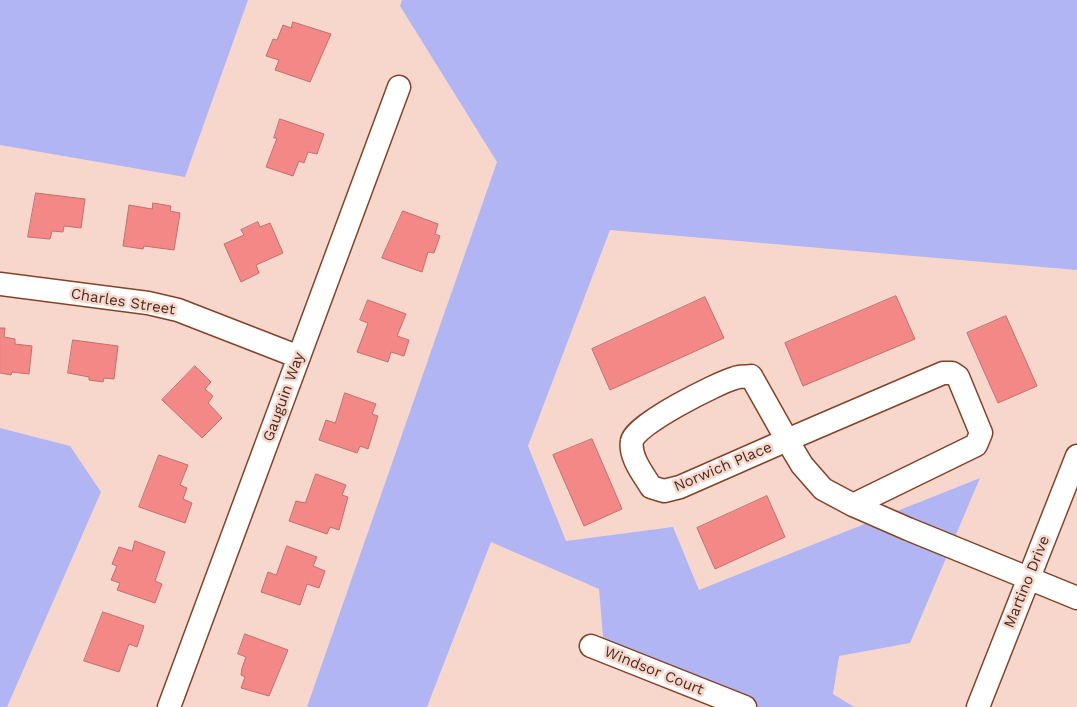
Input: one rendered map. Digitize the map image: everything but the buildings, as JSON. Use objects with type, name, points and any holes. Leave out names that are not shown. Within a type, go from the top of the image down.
[{"type":"street","name":"Gauguin Way","points":[[169,707],[399,86]]},
{"type":"street","name":"Charles Street","points":[[0,284],[148,303],[178,310],[299,357]]},
{"type":"street","name":"Norwich Place","points":[[853,505],[976,445],[981,433],[958,378],[952,373],[943,372],[788,440],[680,488],[664,491],[651,487],[635,459],[632,442],[637,430],[662,414],[736,378],[751,376],[788,440],[802,465],[823,489],[853,505],[1077,598]]},
{"type":"street","name":"Martino Drive","points":[[978,707],[1077,456]]},
{"type":"street","name":"Windsor Court","points":[[591,646],[745,707]]},
{"type":"shaded area","points":[[0,0],[248,0],[185,177],[0,145]]},
{"type":"shaded area","points":[[402,0],[1077,0],[1077,270],[610,230],[528,446],[566,541],[673,527],[699,590],[980,478],[910,643],[839,656],[833,694],[854,707],[724,707],[605,660],[599,589],[491,542],[427,707],[307,707],[497,162],[400,6]]},
{"type":"shaded area","points":[[0,428],[70,446],[101,492],[7,707],[0,707]]}]
